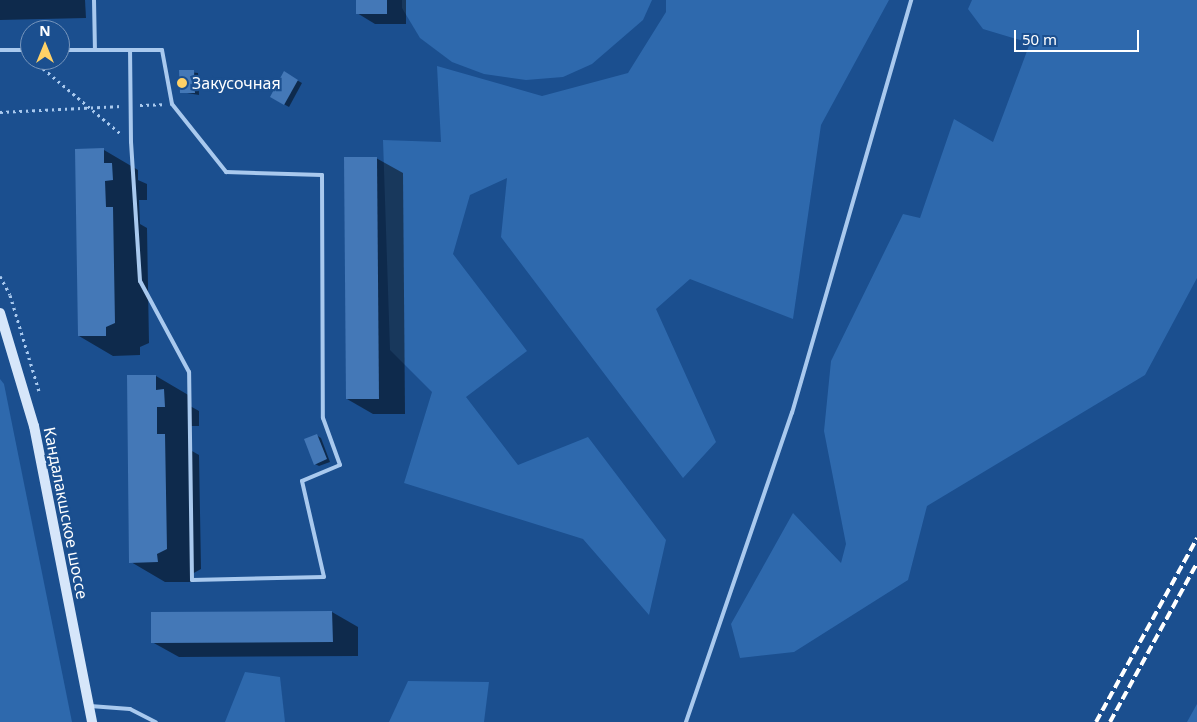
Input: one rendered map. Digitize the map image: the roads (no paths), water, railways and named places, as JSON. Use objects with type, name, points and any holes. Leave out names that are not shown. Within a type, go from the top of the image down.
[{"type":"main road","name":"Кандалакшское шоссе","points":[[0,313],[34,426],[92,722]]},
{"type":"lane","points":[[94,0],[95,50]]},
{"type":"lane","points":[[686,722],[792,413],[911,0]]},
{"type":"lane","points":[[0,50],[20,50]]},
{"type":"lane","points":[[70,50],[95,50],[130,50],[162,50],[172,104],[226,172],[322,175],[323,418],[340,466],[302,481],[324,577],[192,580],[188,372],[140,281],[131,142],[130,50]]},
{"type":"lane","points":[[89,706],[130,709],[156,722]]},
{"type":"railway","points":[[1096,722],[1197,538]]},
{"type":"railway","points":[[1110,722],[1197,563]]},
{"type":"place","name":"Закусочная","points":[[182,83]]}]
